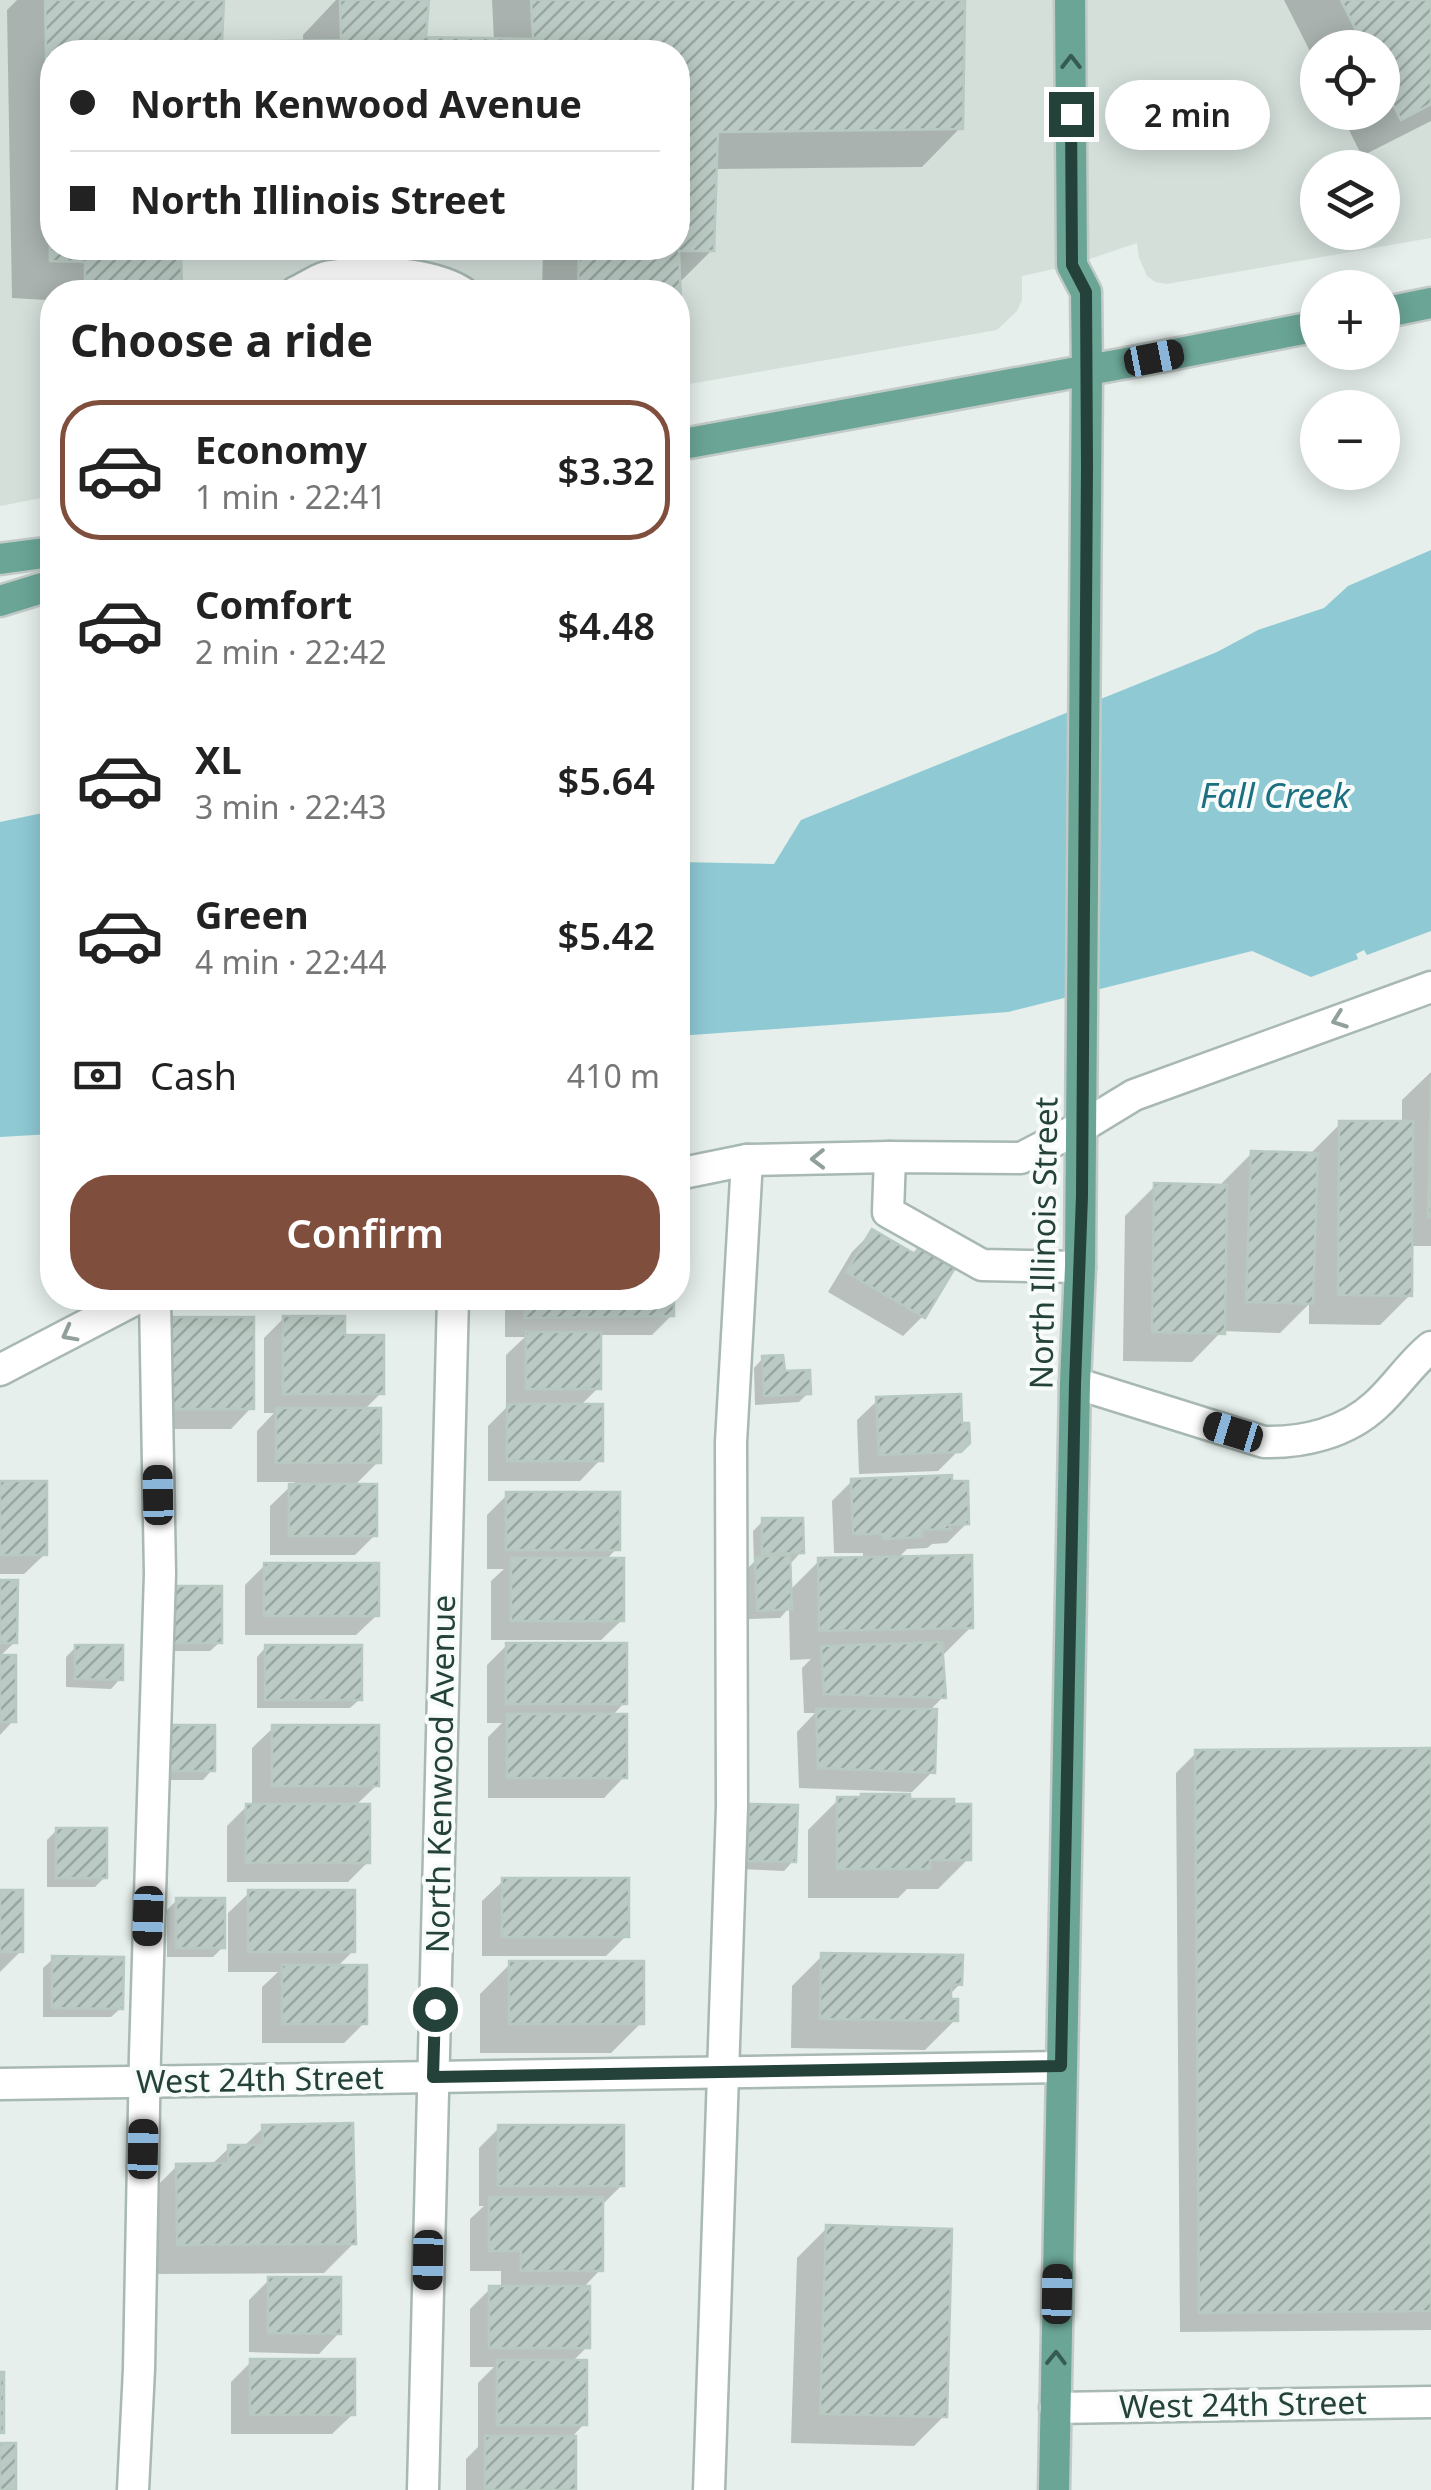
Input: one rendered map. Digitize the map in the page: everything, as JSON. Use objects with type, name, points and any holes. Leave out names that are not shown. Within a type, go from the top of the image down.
[{"type":"main road","name":"North Illinois Street","points":[[1054,2490],[1080,1267],[1086,534],[1086,292],[1072,265],[1070,0]]},
{"type":"main road","points":[[1400,309],[1431,303]]},
{"type":"main road","points":[[690,443],[1300,329]]},
{"type":"main road","points":[[0,559],[40,554]]},
{"type":"main road","points":[[0,601],[40,589]]},
{"type":"street","points":[[320,280],[328,276],[390,274],[427,280]]},
{"type":"street","points":[[690,1172],[747,1160],[1021,1158],[1134,1094],[1431,987]]},
{"type":"street","points":[[890,1157],[888,1212],[982,1265],[1080,1267]]},
{"type":"street","points":[[709,2490],[732,1806],[731,1442],[747,1160]]},
{"type":"street","points":[[0,1370],[115,1310]]},
{"type":"street","points":[[133,2490],[160,1574],[155,1310]]},
{"type":"street","name":"North Kenwood Avenue","points":[[422,2490],[453,1310]]},
{"type":"street","points":[[1075,1384],[1264,1442],[1288,1443],[1320,1436],[1373,1409],[1431,1347]]},
{"type":"street","name":"West 24th Street","points":[[0,2084],[1061,2066]]},
{"type":"street","name":"West 24th Street","points":[[1055,2408],[1431,2402]]},
{"type":"shaded area","points":[[0,0],[1431,0],[1431,238],[1400,243],[1400,150],[1300,150],[1300,250],[1362,250],[1167,284],[1147,276],[1137,243],[1072,265],[1022,276],[1022,300],[1017,311],[997,330],[690,384],[690,280],[40,280],[40,498],[0,506]]},
{"type":"water","name":"Fall Creek","points":[[1431,550],[1431,931],[1367,955],[1364,950],[1356,954],[1358,959],[1311,977],[1252,951],[1008,1012],[690,1035],[690,862],[774,864],[801,820],[1217,652],[1258,630],[1324,608],[1348,586]]},
{"type":"water","points":[[40,814],[40,1135],[0,1137],[0,822]]},
{"type":"building","points":[[45,0],[224,0],[222,40],[46,40]]},
{"type":"building","points":[[340,0],[429,0],[426,37],[533,39],[531,0],[965,0],[963,129],[718,132],[714,251],[690,251],[690,40],[341,40]]},
{"type":"building","points":[[1341,0],[1431,0],[1431,104],[1401,120],[1400,30],[1356,30]]},
{"type":"building","points":[[181,260],[182,280],[85,280],[85,262],[50,261]]},
{"type":"building","points":[[579,260],[679,260],[680,280],[578,280]]},
{"type":"building","points":[[1431,1077],[1431,1217],[1428,1217]]},
{"type":"building","points":[[1339,1121],[1413,1121],[1412,1296],[1338,1295]]},
{"type":"building","points":[[1251,1151],[1318,1153],[1313,1304],[1246,1302]]},
{"type":"building","points":[[1154,1183],[1227,1185],[1225,1334],[1152,1332]]},
{"type":"building","points":[[872,1229],[915,1254],[923,1239],[959,1261],[925,1318],[846,1272]]},
{"type":"building","points":[[524,1310],[674,1310],[674,1316],[524,1318]]},
{"type":"building","points":[[283,1316],[345,1316],[345,1335],[384,1335],[384,1394],[283,1394]]},
{"type":"building","points":[[171,1317],[254,1317],[254,1409],[171,1409]]},
{"type":"building","points":[[526,1332],[601,1332],[601,1389],[526,1389]]},
{"type":"building","points":[[783,1355],[785,1371],[810,1370],[811,1394],[764,1396],[762,1356]]},
{"type":"building","points":[[961,1394],[962,1423],[969,1423],[970,1443],[961,1452],[879,1455],[876,1397]]},
{"type":"building","points":[[507,1404],[603,1404],[603,1461],[507,1461]]},
{"type":"building","points":[[276,1408],[381,1408],[381,1463],[276,1463]]},
{"type":"building","points":[[952,1475],[952,1481],[968,1481],[969,1524],[922,1530],[922,1537],[883,1539],[883,1534],[853,1534],[851,1479]]},
{"type":"building","points":[[0,1481],[47,1481],[47,1555],[0,1555]]},
{"type":"building","points":[[289,1484],[377,1484],[377,1536],[289,1536]]},
{"type":"building","points":[[506,1492],[620,1492],[620,1550],[506,1550]]},
{"type":"building","points":[[762,1518],[803,1518],[804,1553],[762,1554]]},
{"type":"building","points":[[790,1555],[792,1609],[757,1611],[755,1557]]},
{"type":"building","points":[[972,1555],[973,1628],[819,1631],[818,1558]]},
{"type":"building","points":[[511,1558],[624,1558],[624,1621],[511,1621]]},
{"type":"building","points":[[264,1563],[379,1563],[379,1616],[264,1616]]},
{"type":"building","points":[[0,1580],[18,1580],[17,1643],[0,1643]]},
{"type":"building","points":[[173,1586],[222,1586],[222,1643],[173,1643]]},
{"type":"building","points":[[942,1642],[946,1698],[824,1694],[821,1646]]},
{"type":"building","points":[[506,1643],[627,1643],[627,1704],[506,1704]]},
{"type":"building","points":[[75,1645],[123,1645],[123,1680],[75,1679]]},
{"type":"building","points":[[265,1645],[362,1645],[362,1700],[265,1700]]},
{"type":"building","points":[[0,1655],[16,1655],[16,1722],[0,1722]]},
{"type":"building","points":[[816,1709],[937,1709],[935,1773],[818,1768]]},
{"type":"building","points":[[507,1714],[627,1714],[627,1778],[507,1778]]},
{"type":"building","points":[[165,1725],[215,1725],[215,1771],[165,1771]]},
{"type":"building","points":[[272,1725],[379,1725],[379,1786],[272,1786]]},
{"type":"building","points":[[1431,1748],[1431,2311],[1199,2313],[1195,1750]]},
{"type":"building","points":[[910,1794],[910,1799],[954,1799],[954,1804],[971,1804],[971,1860],[930,1860],[930,1869],[837,1869],[837,1797]]},
{"type":"building","points":[[246,1804],[370,1804],[370,1863],[246,1863]]},
{"type":"building","points":[[749,1804],[798,1805],[796,1862],[747,1861]]},
{"type":"building","points":[[56,1828],[107,1828],[107,1878],[56,1878]]},
{"type":"building","points":[[502,1878],[629,1878],[629,1937],[502,1937]]},
{"type":"building","points":[[0,1890],[23,1890],[23,1952],[0,1952]]},
{"type":"building","points":[[248,1890],[355,1890],[355,1952],[248,1952]]},
{"type":"building","points":[[176,1898],[225,1898],[225,1948],[176,1948]]},
{"type":"building","points":[[821,1953],[963,1955],[962,1985],[951,1984],[951,1999],[958,1999],[958,2021],[820,2019]]},
{"type":"building","points":[[52,1956],[124,1957],[123,2009],[52,2008]]},
{"type":"building","points":[[509,1961],[644,1961],[644,2024],[509,2024]]},
{"type":"building","points":[[282,1965],[367,1965],[367,2024],[282,2024]]},
{"type":"building","points":[[353,2123],[356,2244],[177,2245],[176,2164],[228,2163],[228,2145],[263,2145],[262,2125]]},
{"type":"building","points":[[498,2125],[624,2125],[624,2186],[498,2186]]},
{"type":"building","points":[[489,2197],[603,2197],[603,2271],[521,2271],[521,2251],[489,2251]]},
{"type":"building","points":[[826,2225],[952,2229],[947,2417],[820,2414]]},
{"type":"building","points":[[268,2277],[341,2277],[341,2334],[268,2333]]},
{"type":"building","points":[[489,2286],[590,2286],[590,2348],[489,2348]]},
{"type":"building","points":[[250,2359],[355,2359],[355,2415],[250,2415]]},
{"type":"building","points":[[497,2360],[587,2360],[587,2425],[497,2425]]},
{"type":"building","points":[[0,2372],[4,2372],[4,2433],[0,2433]]},
{"type":"building","points":[[485,2436],[576,2436],[576,2490],[485,2490]]},
{"type":"building","points":[[0,2443],[16,2443],[16,2490],[0,2490]]},
{"type":"route","points":[[435,2009],[433,2077],[1061,2066],[1082,1196],[1087,466],[1086,292],[1072,265],[1071,114]]}]
